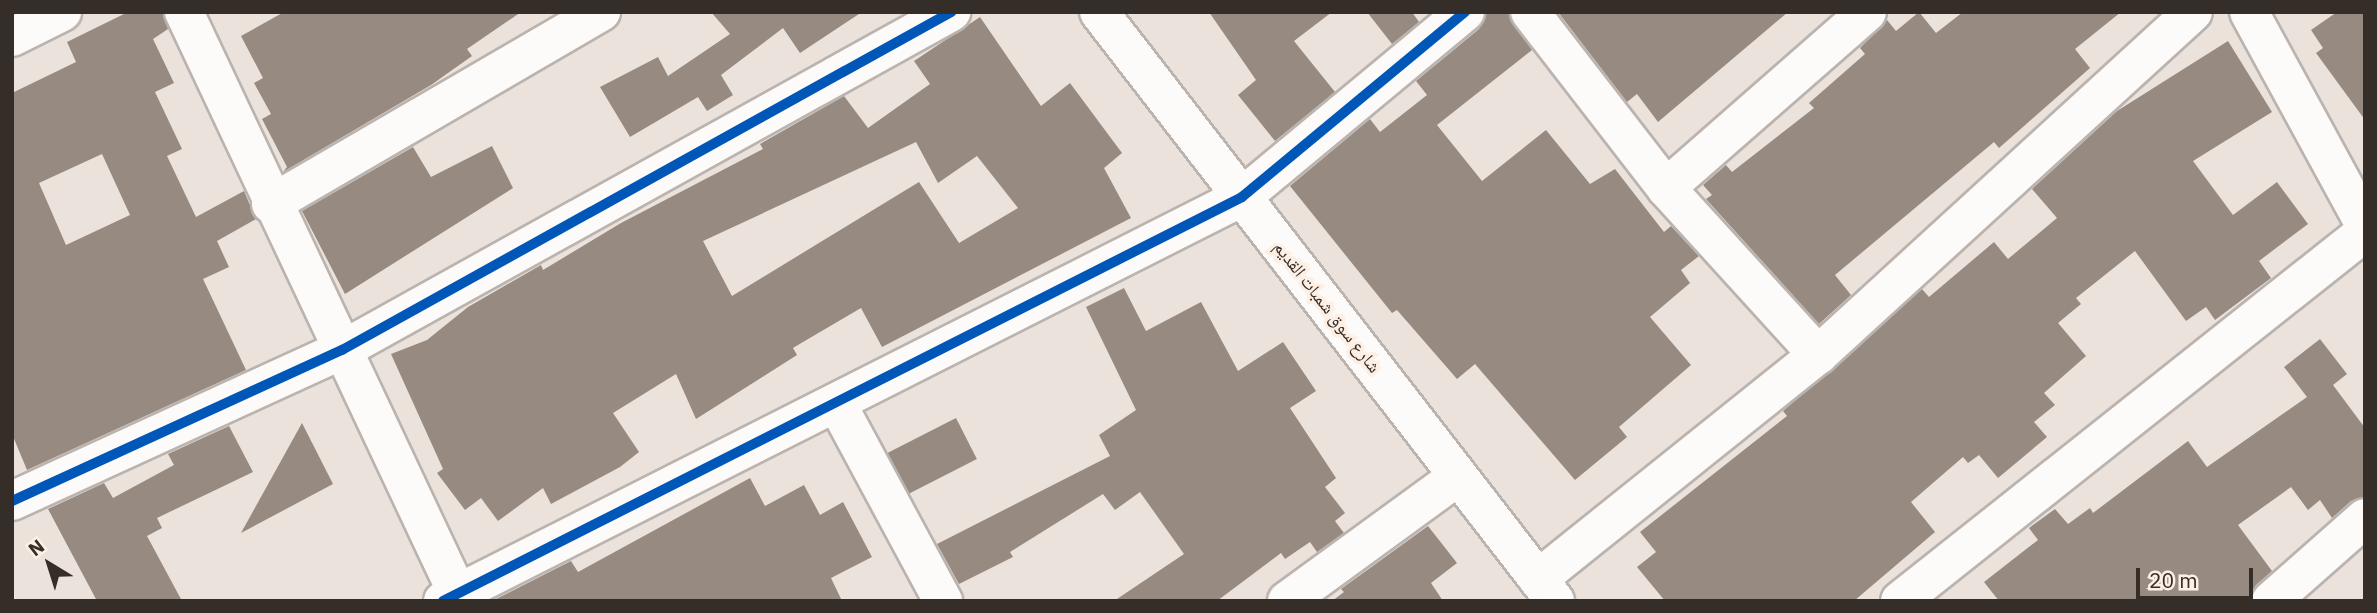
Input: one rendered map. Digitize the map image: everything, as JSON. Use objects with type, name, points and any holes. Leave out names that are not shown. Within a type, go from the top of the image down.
[{"type":"street","points":[[12,37],[62,12]]},
{"type":"street","points":[[271,204],[601,12]]},
{"type":"street","points":[[12,501],[342,350],[951,12]]},
{"type":"street","name":"شارع سوق شمبات القديم","points":[[1099,12],[1546,590]]},
{"type":"street","points":[[193,15],[271,204],[342,350],[454,598],[1242,197],[1465,12]]},
{"type":"street","points":[[1530,12],[1666,188],[1818,355]]},
{"type":"street","points":[[1666,188],[1867,12]]},
{"type":"street","points":[[1546,590],[1818,355],[2193,12]]},
{"type":"street","points":[[2249,12],[2365,225]]},
{"type":"street","points":[[1899,601],[2365,232]]},
{"type":"street","points":[[837,404],[943,601]]},
{"type":"street","points":[[1287,601],[1457,477]]},
{"type":"street","points":[[2271,601],[2365,518]]},
{"type":"building","points":[[128,12],[162,12],[168,29],[153,39],[174,83],[155,92],[182,149],[167,156],[196,217],[244,191],[256,219],[217,241],[229,267],[203,279],[246,370],[27,470],[12,434],[12,93],[76,62],[67,42]],"holes":[[[102,154],[130,215],[66,245],[39,183]]]},
{"type":"building","points":[[284,12],[521,12],[467,49],[472,56],[431,85],[283,172],[287,167],[262,119],[271,114],[254,83],[263,78],[241,36]]},
{"type":"building","points":[[711,12],[862,12],[800,53],[783,28],[721,75],[733,95],[707,111],[698,97],[630,137],[600,87],[658,57],[668,76],[730,34]]},
{"type":"building","points":[[1209,12],[1332,12],[1294,41],[1335,92],[1275,141],[1238,95],[1256,80]]},
{"type":"building","points":[[1367,12],[1412,12],[1419,22],[1392,44]]},
{"type":"building","points":[[1486,12],[1509,12],[1532,50],[1437,125],[1482,181],[1546,130],[1590,184],[1615,169],[1664,232],[1671,226],[1699,256],[1681,270],[1690,283],[1650,317],[1691,365],[1619,427],[1627,437],[1575,480],[1475,364],[1457,379],[1397,310],[1392,313],[1290,186],[1370,119],[1380,132],[1427,95],[1416,81],[1479,29]]},
{"type":"building","points":[[1558,12],[1788,12],[1658,122],[1637,94],[1627,102]]},
{"type":"building","points":[[1919,12],[1936,33],[1963,12],[2121,12],[2075,49],[2090,68],[1999,148],[1994,142],[1835,275],[1851,295],[1819,324],[1706,199],[1712,195],[1703,185],[1726,165],[1732,172],[1814,108],[1809,103],[1865,54],[1860,48],[1887,20],[1896,31]]},
{"type":"building","points":[[2337,12],[2365,12],[2365,120],[2316,53],[2323,48],[2311,30]]},
{"type":"building","points":[[980,17],[1041,106],[1070,83],[1122,153],[1104,168],[1131,218],[882,347],[861,308],[793,348],[797,355],[696,419],[676,374],[613,413],[639,452],[620,467],[551,504],[543,488],[498,521],[481,498],[465,510],[437,473],[443,469],[391,354],[427,340],[468,307],[541,265],[543,270],[621,223],[763,149],[760,144],[844,96],[868,128],[930,84],[914,61]],"holes":[[[916,142],[938,183],[977,156],[1018,208],[959,243],[919,182],[732,296],[703,241]]]},
{"type":"building","points":[[2228,41],[2272,112],[2193,161],[2233,215],[2277,182],[2308,224],[2259,261],[2271,278],[2215,320],[2206,307],[2186,321],[2135,251],[2076,298],[2081,304],[2058,323],[2086,356],[2044,393],[2055,405],[2034,422],[2047,437],[1998,478],[1979,455],[1968,463],[1963,457],[1911,502],[1935,532],[1854,601],[1665,601],[1637,567],[1656,552],[1640,532],[1787,416],[1783,411],[1922,289],[1929,297],[1994,242],[2008,259],[2057,218],[2032,189],[2117,111]]},
{"type":"building","points":[[492,146],[513,188],[345,294],[302,211],[413,147],[431,177]]},
{"type":"building","points":[[1124,288],[1146,331],[1201,302],[1238,371],[1283,342],[1316,391],[1290,408],[1336,478],[1325,487],[1345,513],[1335,521],[1344,533],[1317,552],[1310,542],[1285,559],[1281,553],[1217,601],[1114,601],[1184,554],[1140,492],[1115,510],[1103,494],[1010,552],[1013,557],[959,584],[937,544],[1110,456],[1099,435],[1136,410],[1086,307]]},
{"type":"building","points":[[2320,339],[2347,374],[2333,385],[2365,428],[2365,497],[2351,501],[2332,518],[2320,500],[2308,510],[2291,487],[2238,525],[2272,571],[2256,585],[2250,601],[1999,601],[1984,582],[2038,540],[2029,528],[2055,509],[2068,524],[2090,508],[2093,513],[2188,441],[2207,467],[2307,397],[2284,367]]},
{"type":"building","points":[[956,418],[977,459],[908,494],[887,453]]},
{"type":"building","points":[[302,423],[333,484],[241,533]]},
{"type":"building","points":[[229,426],[253,472],[157,518],[162,528],[147,536],[182,601],[97,601],[48,509],[104,483],[113,498],[174,465],[168,454]]},
{"type":"building","points":[[750,478],[765,506],[804,485],[820,515],[843,502],[872,557],[831,578],[842,601],[492,601],[571,561],[578,572]]},
{"type":"building","points":[[1428,526],[1457,563],[1431,583],[1443,601],[1332,601],[1344,592],[1341,589]]},
{"type":"cycle path","points":[[12,501],[342,350],[951,12]]},
{"type":"cycle path","points":[[443,601],[1242,197],[1465,12]]}]
